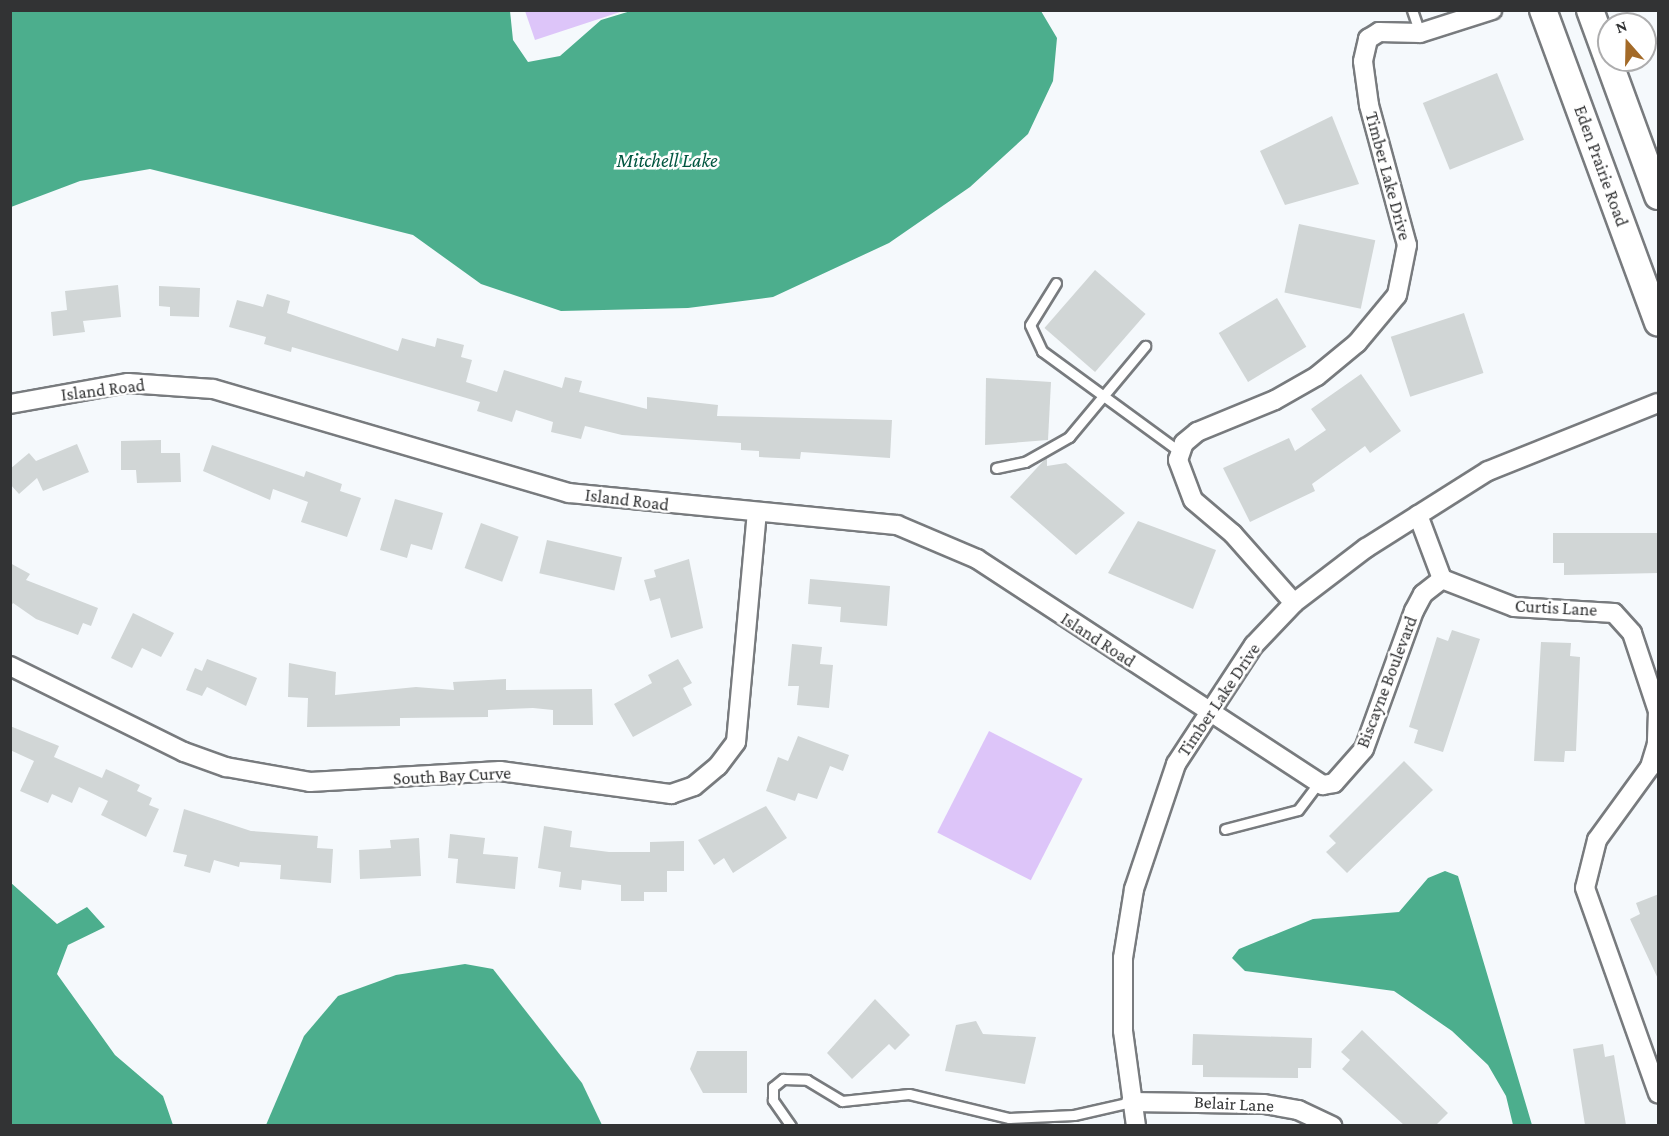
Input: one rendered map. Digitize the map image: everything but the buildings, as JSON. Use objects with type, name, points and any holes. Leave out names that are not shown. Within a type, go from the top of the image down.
[{"type":"main road","name":"Eden Prairie Road","points":[[1543,10],[1659,322]]},
{"type":"main road","points":[[1590,10],[1659,196]]},
{"type":"street","name":"Timber Lake Drive","points":[[1180,452],[1197,432],[1275,400],[1317,376],[1357,343],[1397,295],[1407,245],[1369,105],[1363,61],[1368,39],[1379,32],[1420,33],[1492,10]]},
{"type":"street","name":"Island Road","points":[[10,404],[128,383],[213,389],[569,493],[757,512],[865,520],[938,540],[977,560],[1207,711]]},
{"type":"street","name":"Timber Lake Drive","points":[[1136,1125],[1131,1102],[1123,958],[1134,889],[1176,764],[1207,711],[1254,645],[1294,603],[1418,515],[1488,471],[1659,403]]},
{"type":"street","points":[[1180,452],[1181,478],[1193,500],[1233,534],[1294,603]]},
{"type":"street","name":"South Bay Curve","points":[[10,666],[184,752],[237,769],[310,782],[500,771],[671,794],[694,786],[718,766],[736,742],[757,512]]},
{"type":"street","points":[[1418,515],[1442,579]]},
{"type":"street","name":"Biscayne Boulevard","points":[[1318,783],[1335,783],[1364,749],[1414,611],[1423,594],[1442,579]]},
{"type":"street","name":"Curtis Lane","points":[[1442,579],[1514,607],[1614,613],[1632,633],[1656,702],[1657,744],[1650,767],[1597,840],[1585,888],[1659,1093]]},
{"type":"street","points":[[1207,711],[1318,783]]},
{"type":"street","name":"Belair Lane","points":[[1131,1102],[1264,1104],[1298,1110],[1333,1125]]},
{"type":"lane","points":[[1412,10],[1420,33]]},
{"type":"lane","points":[[1056,283],[1032,317],[1033,339],[1059,366],[1180,452]]},
{"type":"lane","points":[[996,468],[1056,446],[1145,346]]},
{"type":"lane","points":[[1225,829],[1298,810],[1318,783]]},
{"type":"lane","points":[[791,1125],[773,1100],[773,1087],[783,1079],[807,1080],[842,1101],[909,1094],[1009,1118],[1055,1121],[1131,1102]]},
{"type":"shaded area","points":[[525,10],[623,11],[535,40]]},
{"type":"shaded area","points":[[989,731],[1083,779],[1031,880],[937,833]]},
{"type":"water","name":"Mitchell Lake","points":[[634,10],[1041,11],[1057,38],[1053,81],[1028,134],[970,187],[889,243],[773,297],[688,308],[561,311],[481,284],[413,235],[150,169],[80,181],[11,207],[11,11],[510,11],[513,40],[528,62],[560,56],[601,20]]},
{"type":"water","points":[[1445,871],[1458,876],[1532,1125],[1513,1125],[1506,1096],[1488,1065],[1452,1031],[1394,991],[1245,971],[1232,958],[1239,949],[1313,919],[1399,912],[1428,878]]},
{"type":"water","points":[[10,882],[57,924],[87,907],[105,927],[68,945],[57,974],[115,1055],[163,1096],[173,1125],[11,1125]]},
{"type":"water","points":[[465,964],[493,969],[582,1083],[602,1125],[266,1125],[304,1036],[338,996],[396,975]]}]
